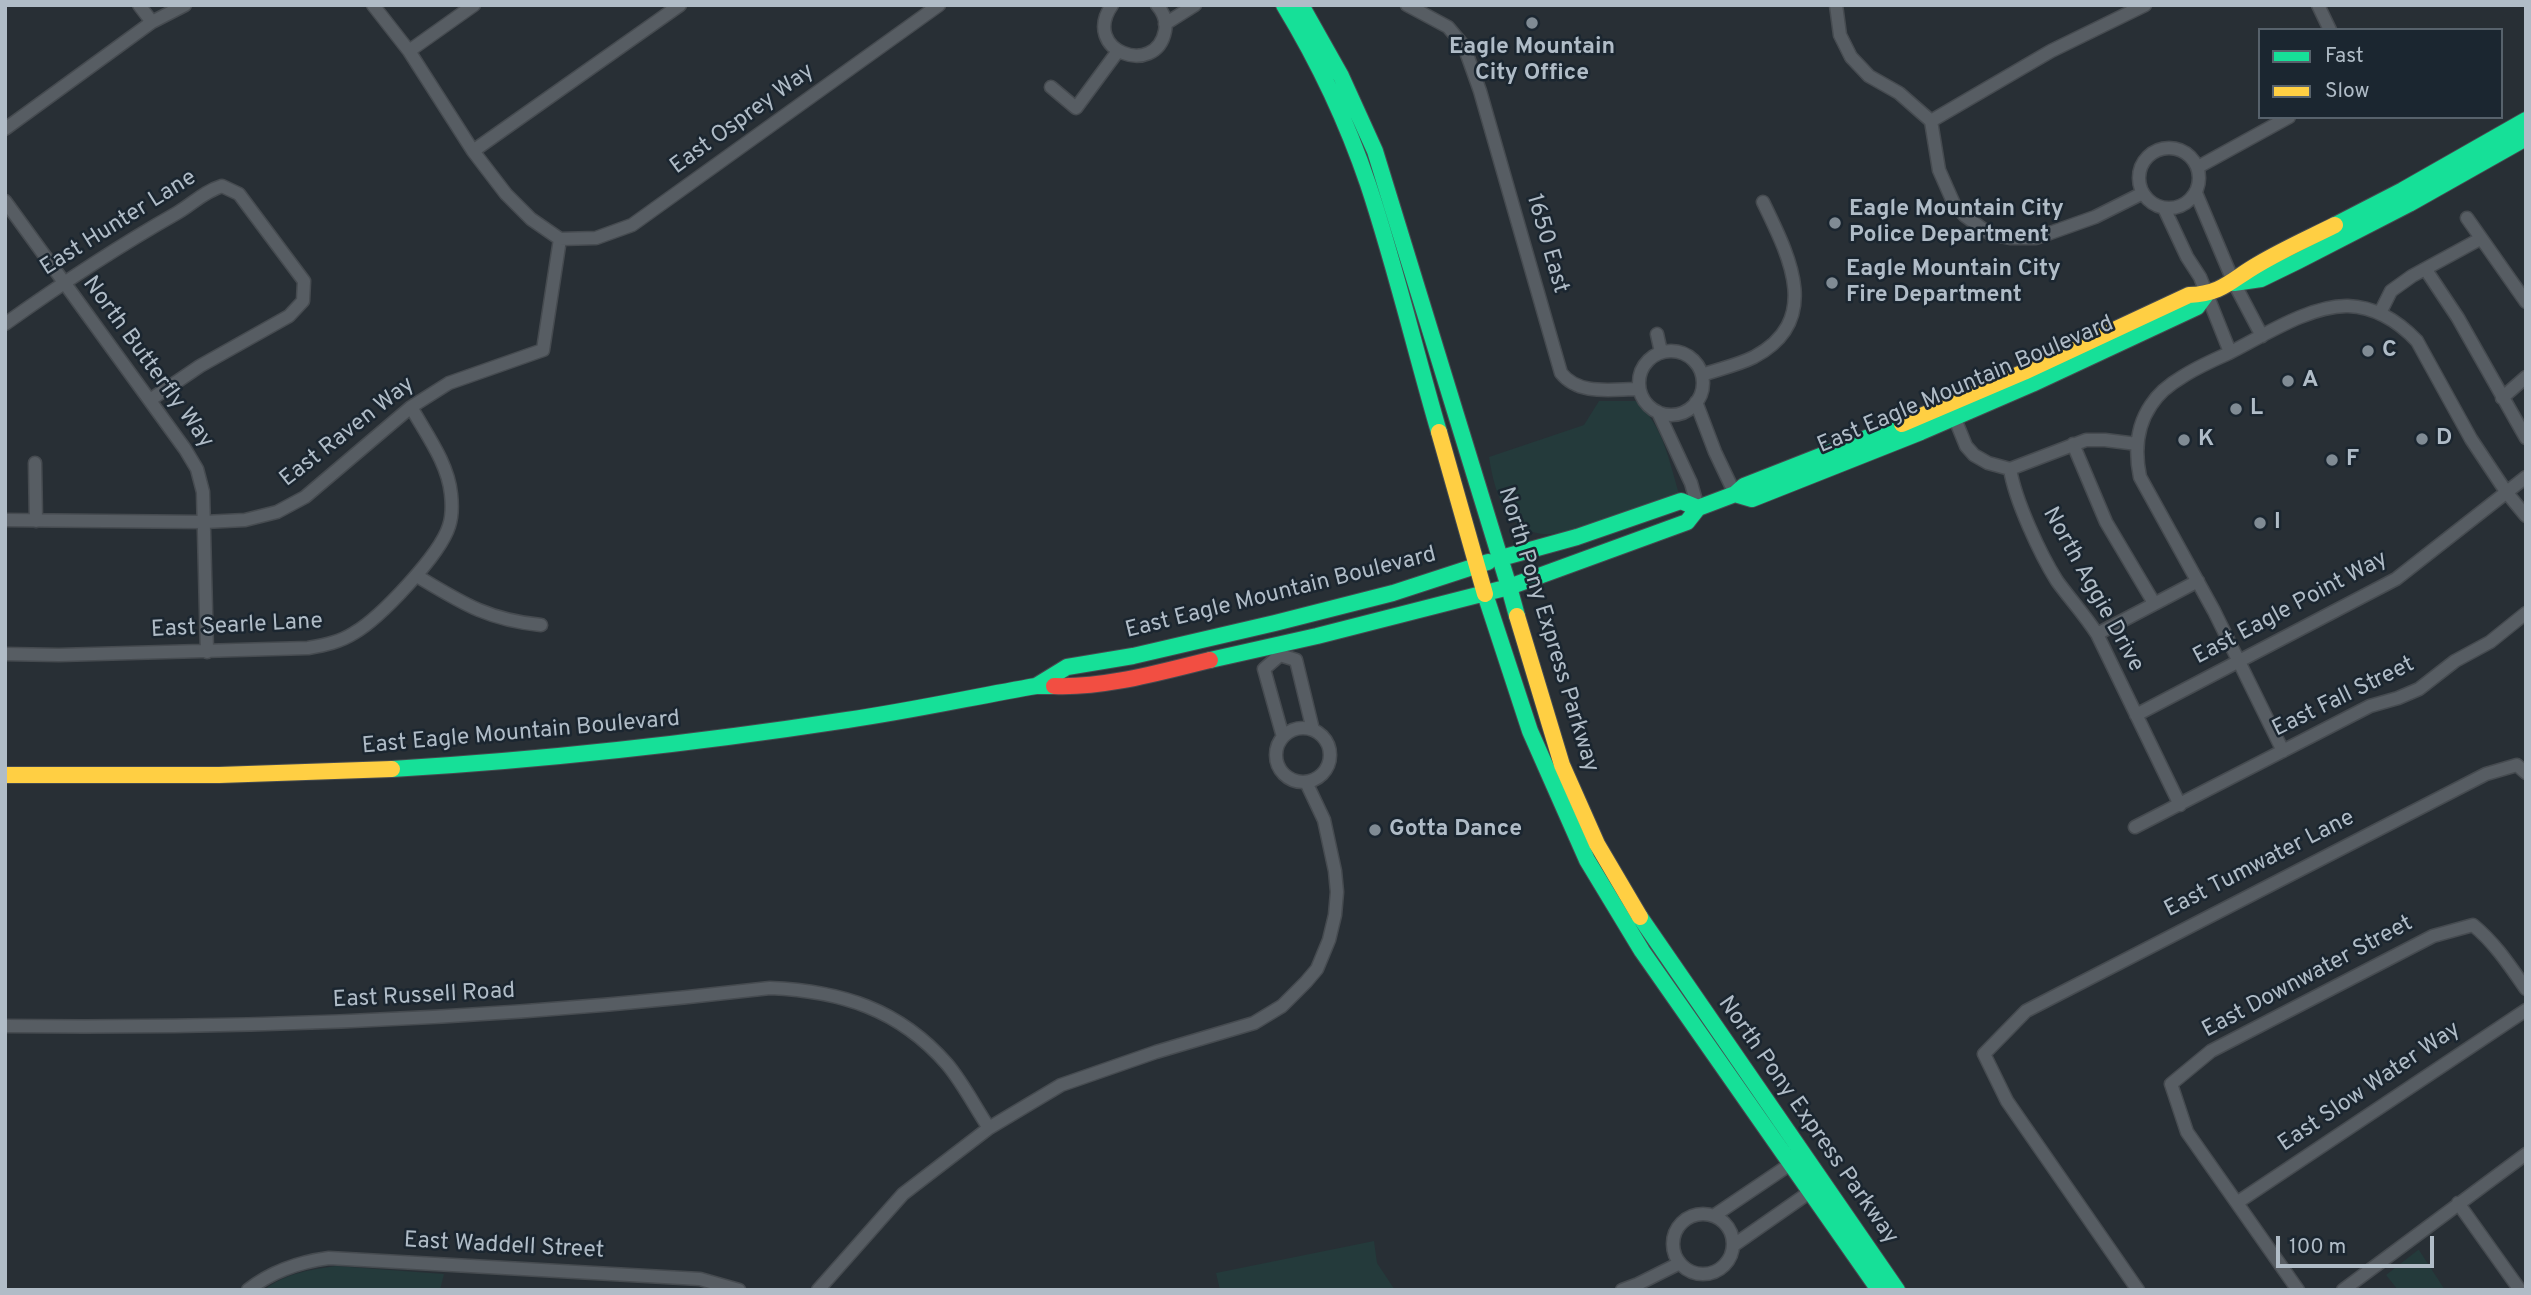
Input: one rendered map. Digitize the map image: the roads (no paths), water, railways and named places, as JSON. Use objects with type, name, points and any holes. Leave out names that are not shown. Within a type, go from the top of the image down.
[{"type":"main road","name":"North Pony Express Parkway","points":[[1284,5],[1304,38],[1339,110],[1368,184],[1485,594],[1530,731],[1587,860],[1642,951],[1797,1159]]},
{"type":"main road","name":"North Pony Express Parkway","points":[[1301,5],[1323,40],[1353,98],[1375,151],[1501,558],[1549,727],[1562,765],[1597,844],[1649,933],[1816,1187],[1879,1290]]},
{"type":"main road","name":"East Eagle Mountain Boulevard","points":[[2234,283],[2255,266],[2403,190],[2526,120]]},
{"type":"main road","name":"East Eagle Mountain Boulevard","points":[[5,775],[219,775],[459,765],[737,736],[850,720],[1036,686],[1074,687],[1127,679],[1279,650],[1509,587],[1686,522],[1698,508],[1735,494],[1744,486],[1853,445],[2006,381],[2189,295],[2206,295],[2234,283],[2261,279],[2409,204],[2526,138]]},
{"type":"main road","name":"East Eagle Mountain Boulevard","points":[[1735,494],[1752,499],[1955,419],[2085,362],[2184,314],[2197,307],[2206,295]]},
{"type":"main road","name":"East Eagle Mountain Boulevard","points":[[1036,686],[1068,667],[1144,653],[1393,593],[1476,565],[1577,537],[1681,500],[1698,508]]},
{"type":"main road","name":"North Pony Express Parkway","points":[[1816,1187],[1897,1290]]},
{"type":"street","points":[[139,5],[152,22]]},
{"type":"street","points":[[5,130],[152,22],[185,5]]},
{"type":"street","points":[[373,5],[409,51],[473,151],[506,194],[531,219],[560,239]]},
{"type":"street","points":[[409,51],[474,5]]},
{"type":"street","points":[[473,151],[680,5]]},
{"type":"street","name":"East Osprey Way","points":[[560,239],[596,238],[632,225],[939,5]]},
{"type":"street","points":[[1106,7],[1105,31],[1109,43],[1118,51],[1136,56],[1152,51],[1163,37],[1164,15],[1157,5]]},
{"type":"street","points":[[1165,24],[1195,5]]},
{"type":"street","name":"1650 East","points":[[1407,5],[1448,27],[1464,46],[1487,113],[1561,373],[1569,383],[1584,388],[1639,388]]},
{"type":"street","points":[[1836,5],[1840,35],[1851,57],[1869,76],[1899,93],[1931,121],[1938,170],[1954,205],[1990,234],[2010,238],[2036,238],[2095,217],[2143,193]]},
{"type":"street","points":[[1931,121],[2051,51],[2145,5]]},
{"type":"street","points":[[2318,5],[2329,28]]},
{"type":"street","points":[[1051,87],[1076,108],[1118,51]]},
{"type":"street","points":[[2198,167],[2285,119]]},
{"type":"street","points":[[2160,149],[2179,149],[2187,153],[2198,167],[2199,183],[2196,193],[2179,206],[2164,208],[2154,204],[2143,193],[2139,172],[2150,155],[2160,149]]},
{"type":"street","name":"East Hunter Lane","points":[[5,324],[124,243],[190,205],[206,191],[222,186],[239,194],[303,281],[303,301],[289,316],[200,366],[150,400]]},
{"type":"street","points":[[2196,193],[2234,283],[2262,336]]},
{"type":"street","name":"North Butterfly Way","points":[[5,201],[197,469],[203,492],[207,652]]},
{"type":"street","points":[[1702,375],[1753,357],[1781,337],[1793,315],[1796,301],[1788,254],[1763,202]]},
{"type":"street","points":[[2164,208],[2187,257],[2200,277],[2230,352]]},
{"type":"street","points":[[2467,218],[2526,302]]},
{"type":"street","name":"East Raven Way","points":[[5,520],[204,522],[245,520],[277,512],[305,497],[411,407],[449,383],[543,349],[560,239]]},
{"type":"street","points":[[2380,313],[2392,291],[2412,276],[2480,239]]},
{"type":"street","points":[[2426,270],[2458,318],[2526,438]]},
{"type":"street","points":[[2283,751],[2198,581],[2143,486],[2137,449],[2144,416],[2158,396],[2183,376],[2316,311],[2358,307],[2380,313],[2407,330],[2417,341],[2471,439],[2526,516]]},
{"type":"street","points":[[1657,334],[1661,352]]},
{"type":"street","points":[[1658,412],[1679,414],[1696,402],[1703,384],[1702,375],[1698,365],[1682,352],[1661,352],[1643,366],[1639,388],[1646,403],[1658,412],[1691,483],[1698,508]]},
{"type":"street","points":[[2502,398],[2526,377]]},
{"type":"street","points":[[1696,402],[1735,494]]},
{"type":"street","name":"East Searle Lane","points":[[5,654],[309,648],[333,643],[356,632],[417,576],[449,526],[452,496],[448,473],[411,407]]},
{"type":"street","points":[[1955,419],[1966,446],[1974,455],[1988,463],[2010,469],[2073,444],[2105,440],[2137,449]]},
{"type":"street","points":[[2073,444],[2106,522],[2154,603]]},
{"type":"street","points":[[35,463],[36,521]]},
{"type":"street","name":"North Aggie Drive","points":[[2010,469],[2016,496],[2056,578],[2081,608],[2097,634],[2180,804]]},
{"type":"street","name":"East Eagle Point Way","points":[[2136,715],[2396,579],[2526,477]]},
{"type":"street","points":[[417,576],[486,614],[512,622],[541,625]]},
{"type":"street","points":[[2097,634],[2198,581]]},
{"type":"street","name":"East Fall Street","points":[[2135,827],[2370,706],[2420,689],[2455,661],[2490,642],[2526,613]]},
{"type":"street","points":[[1275,623],[1279,650],[1264,669],[1283,737]]},
{"type":"street","points":[[1279,650],[1296,660],[1313,730]]},
{"type":"street","points":[[1298,728],[1313,730],[1326,740],[1330,761],[1316,779],[1294,781],[1280,770],[1276,752],[1283,737],[1298,728]]},
{"type":"street","name":"East Tumwater Lane","points":[[2138,1290],[2007,1101],[1984,1054],[2025,1010],[2486,774],[2522,769]]},
{"type":"street","points":[[818,1290],[903,1194],[989,1128],[1061,1085],[1156,1052],[1254,1024],[1289,999],[1317,969],[1329,940],[1335,915],[1335,871],[1327,832],[1306,782]]},
{"type":"street","name":"East Downwater Street","points":[[2238,1202],[2187,1132],[2171,1084],[2211,1052],[2433,936],[2473,925],[2486,935],[2526,989]]},
{"type":"street","name":"East Russell Road","points":[[5,1026],[343,1023],[538,1011],[770,988],[807,989],[844,997],[911,1029],[948,1066],[989,1128]]},
{"type":"street","name":"East Slow Water Way","points":[[2238,1202],[2526,1010]]},
{"type":"street","points":[[2343,1290],[2526,1154]]},
{"type":"street","points":[[1715,1215],[1797,1159]]},
{"type":"street","points":[[1734,1245],[1816,1187]]},
{"type":"street","points":[[2238,1202],[2298,1290]]},
{"type":"street","points":[[2458,1203],[2520,1290]]},
{"type":"street","points":[[1700,1213],[1715,1215],[1730,1228],[1734,1245],[1726,1264],[1715,1272],[1695,1273],[1680,1263],[1674,1253],[1673,1242],[1676,1231],[1690,1217],[1700,1213]]},
{"type":"street","name":"East Waddell Street","points":[[248,1290],[268,1276],[308,1261],[329,1258],[699,1279],[739,1290]]},
{"type":"street","points":[[1622,1290],[1680,1263]]},
{"type":"place","name":"Eagle Mountain City Office","points":[[1532,23]]},
{"type":"place","name":"Eagle Mountain City Police Department","points":[[1835,223]]},
{"type":"place","name":"Eagle Mountain City Fire Department","points":[[1832,283]]},
{"type":"place","name":"C","points":[[2368,351]]},
{"type":"place","name":"A","points":[[2288,381]]},
{"type":"place","name":"L","points":[[2236,409]]},
{"type":"place","name":"D","points":[[2422,439]]},
{"type":"place","name":"K","points":[[2184,440]]},
{"type":"place","name":"F","points":[[2332,460]]},
{"type":"place","name":"I","points":[[2260,523]]},
{"type":"place","name":"Gotta Dance","points":[[1375,830]]}]
